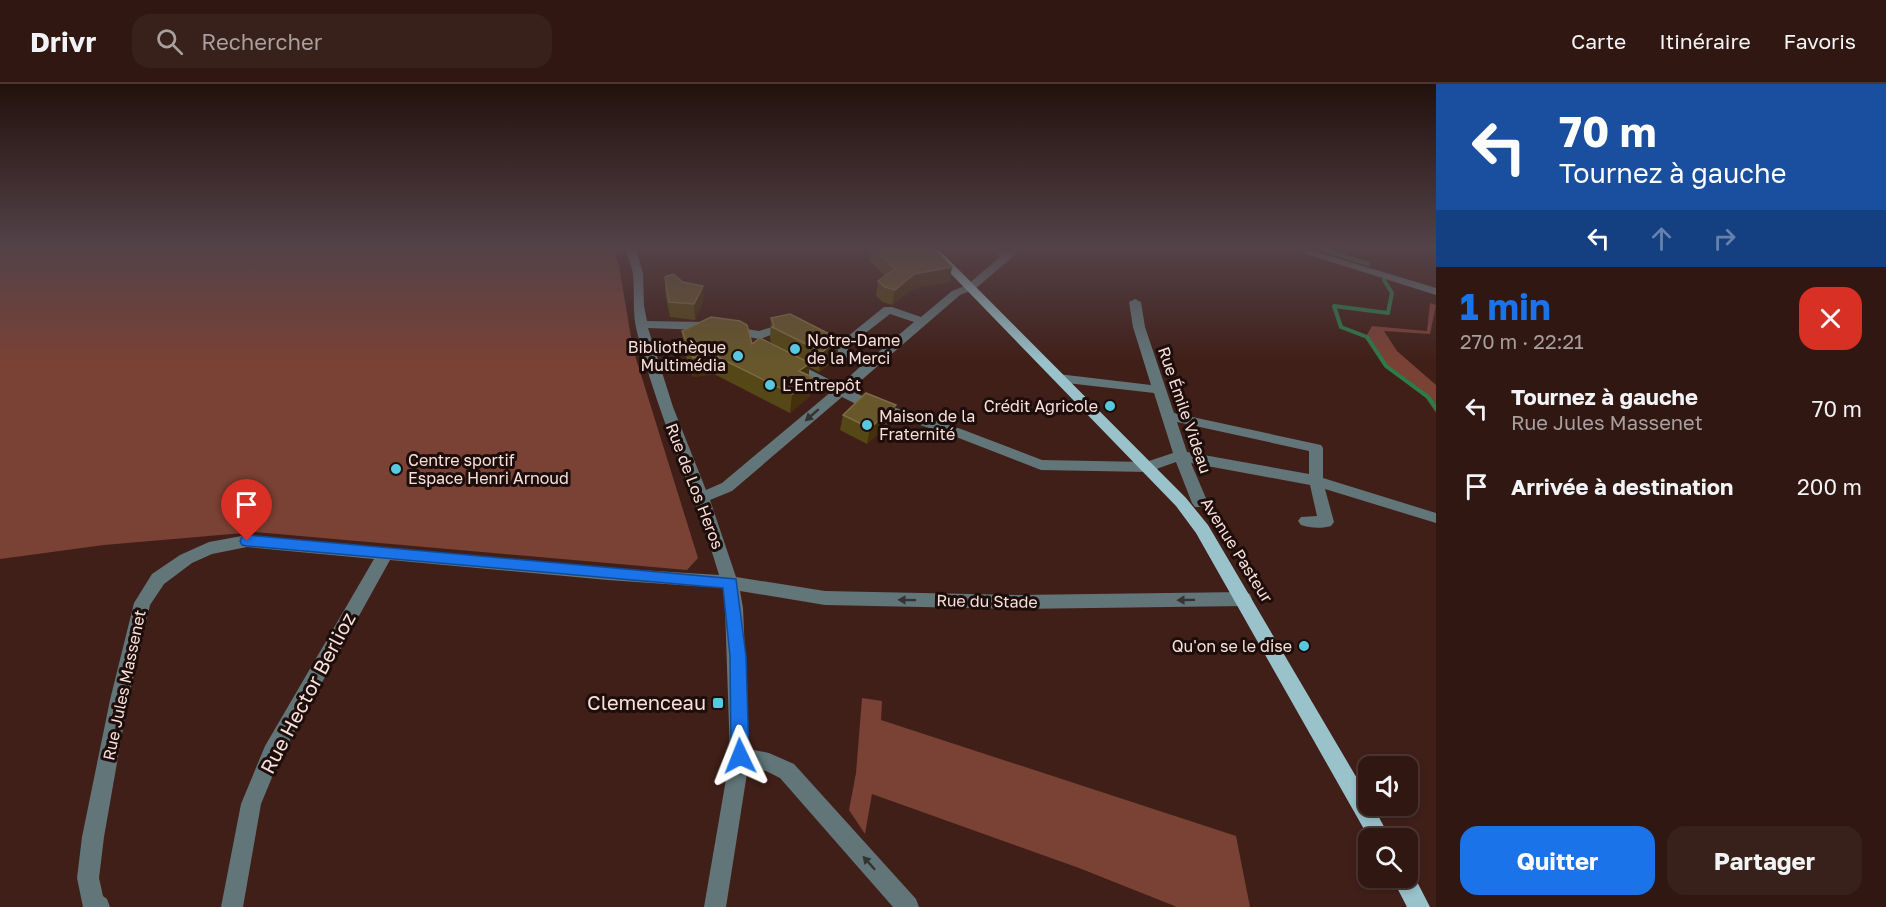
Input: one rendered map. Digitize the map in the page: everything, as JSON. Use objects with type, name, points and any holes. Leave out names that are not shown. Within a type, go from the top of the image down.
[{"type":"main road","name":"Avenue Pasteur","points":[[971,287],[1182,502],[1202,529],[1244,599],[1374,828]]},
{"type":"main road","points":[[1408,888],[1419,907]]},
{"type":"street","name":"Rue de Los Heros","points":[[638,285],[641,324],[666,407],[702,498],[730,583],[738,656],[740,756],[715,907]]},
{"type":"street","points":[[1414,285],[1436,292]]},
{"type":"street","points":[[702,498],[727,488],[956,293],[971,287]]},
{"type":"street","name":"Rue Émile Videau","points":[[1135,302],[1139,327],[1180,456],[1200,503]]},
{"type":"street","points":[[870,366],[833,347],[888,309],[924,322]]},
{"type":"street","points":[[641,324],[705,326],[760,335],[787,326],[798,330]]},
{"type":"street","points":[[783,361],[863,402],[956,432],[1041,465],[1148,467],[1180,456],[1316,481],[1433,518]]},
{"type":"street","points":[[1058,378],[1160,390]]},
{"type":"street","points":[[1168,416],[1316,448],[1316,481],[1326,522],[1306,520]]},
{"type":"street","name":"Rue Jules Massenet","points":[[99,907],[93,903],[88,878],[93,837],[119,700],[142,603],[158,579],[186,559],[209,548],[247,541],[730,583]]},
{"type":"street","name":"Rue Hector Berlioz","points":[[232,907],[251,804],[272,753],[385,554]]},
{"type":"street","name":"Rue du Stade","points":[[730,583],[825,598],[1017,602],[1244,599]]},
{"type":"street","points":[[740,756],[769,762],[787,771],[908,907]]},
{"type":"shaded area","name":"Centre sportif Espace Henri Arnoud","points":[[0,285],[622,285],[633,349],[698,558],[687,570],[255,532],[104,545],[0,559]]},
{"type":"shaded area","points":[[1430,303],[1436,305],[1430,334],[1384,331],[1397,351],[1436,385],[1436,413],[1426,398],[1385,367],[1365,338],[1372,326],[1427,331]]},
{"type":"shaded area","points":[[862,698],[882,701],[881,720],[1236,836],[1250,907],[1177,907],[1079,868],[872,794],[865,834],[849,810],[856,773]]},
{"type":"building","points":[[666,285],[703,286],[694,304],[669,302]]},
{"type":"building","points":[[883,285],[900,285],[895,290]]},
{"type":"building","points":[[790,314],[839,339],[822,352],[772,327],[774,325],[771,318]]},
{"type":"building","points":[[711,317],[740,321],[747,325],[752,344],[760,338],[810,363],[799,371],[812,377],[792,394],[714,355],[693,358],[682,331]]},
{"type":"building","points":[[866,393],[896,405],[870,428],[843,415]]},
{"type":"waterway","points":[[1387,285],[1392,293],[1388,313],[1334,306],[1341,327],[1367,337],[1386,366],[1428,397],[1436,408]]},
{"type":"place","name":"Notre-Dame de la Merci","points":[[795,349]]},
{"type":"place","name":"Bibliothèque Multimédia","points":[[738,356]]},
{"type":"place","name":"L’Entrepôt","points":[[770,385]]},
{"type":"place","name":"Crédit Agricole","points":[[1110,406]]},
{"type":"place","name":"Maison de la Fraternité","points":[[867,425]]},
{"type":"place","name":"Centre sportif Espace Henri Arnoud","points":[[396,469]]},
{"type":"place","name":"Qu'on se le dise","points":[[1304,646]]},
{"type":"place","name":"Clemenceau","points":[[718,703]]},
{"type":"route","points":[[247,541],[730,583],[738,656],[740,756]]}]
